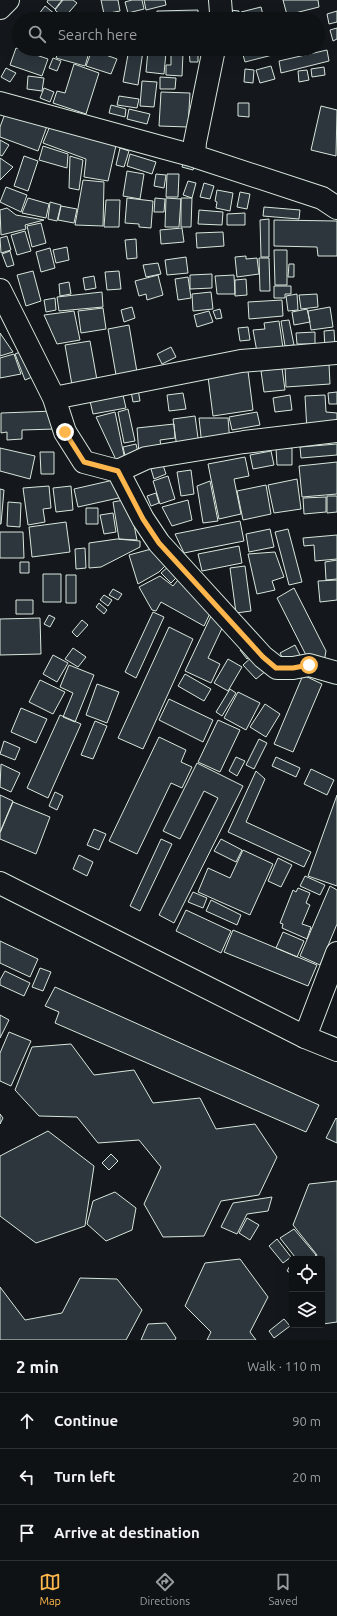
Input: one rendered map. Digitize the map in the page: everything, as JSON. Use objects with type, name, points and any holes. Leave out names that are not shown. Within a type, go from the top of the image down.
[{"type":"street","points":[[0,8],[8,0]]},
{"type":"street","points":[[220,0],[222,12]]},
{"type":"street","points":[[194,156],[195,142],[213,56]]},
{"type":"street","points":[[0,103],[194,156],[322,198],[337,208]]},
{"type":"street","points":[[0,290],[54,398],[65,432],[84,462],[118,471],[146,458],[244,442],[337,431]]},
{"type":"street","points":[[54,398],[241,361],[337,353]]},
{"type":"street","points":[[118,471],[143,519],[159,543],[263,657],[276,668],[293,668],[309,665],[337,673]]},
{"type":"street","points":[[0,883],[306,1037],[337,1050]]},
{"type":"street","points":[[306,1037],[337,953]]},
{"type":"building","points":[[48,0],[62,0],[55,9],[47,2]]},
{"type":"building","points":[[63,0],[73,0],[77,3],[69,12],[57,12],[55,10]]},
{"type":"building","points":[[101,0],[118,0],[120,11],[104,12]]},
{"type":"building","points":[[142,0],[144,9],[128,12],[125,2]]},
{"type":"building","points":[[144,0],[165,0],[166,5],[146,10]]},
{"type":"building","points":[[283,0],[318,0],[319,7],[299,12],[286,12]]},
{"type":"building","points":[[45,6],[52,12],[40,12]]},
{"type":"building","points":[[261,7],[262,12],[241,12]]},
{"type":"building","points":[[198,10],[198,12],[157,12]]},
{"type":"building","points":[[230,10],[239,11],[239,12],[230,12]]},
{"type":"building","points":[[337,11],[337,22],[329,24],[327,14]]},
{"type":"building","points":[[337,28],[337,39],[333,41],[330,30]]},
{"type":"building","points":[[325,50],[327,50],[329,61],[281,73],[279,61],[301,56],[325,56]]},
{"type":"building","points":[[13,56],[39,56],[48,59],[42,76],[10,65]]},
{"type":"building","points":[[57,56],[88,56],[85,66],[56,58]]},
{"type":"building","points":[[90,56],[109,56],[117,59],[111,74],[86,66]]},
{"type":"building","points":[[128,56],[142,56],[138,85],[123,82]]},
{"type":"building","points":[[147,56],[166,56],[164,74],[146,72]]},
{"type":"building","points":[[171,56],[183,56],[182,76],[166,75],[166,65],[171,65]]},
{"type":"building","points":[[190,56],[198,56],[198,62],[190,62]]},
{"type":"building","points":[[243,56],[269,56],[245,62]]},
{"type":"building","points":[[53,58],[61,61],[57,71],[49,68]]},
{"type":"building","points":[[74,64],[99,73],[86,114],[53,103],[57,91],[65,93]]},
{"type":"building","points":[[271,66],[275,79],[260,83],[256,70]]},
{"type":"building","points":[[324,67],[325,75],[312,77],[311,69]]},
{"type":"building","points":[[6,68],[16,73],[10,82],[1,77]]},
{"type":"building","points":[[245,69],[254,70],[253,83],[244,82]]},
{"type":"building","points":[[307,70],[309,80],[299,82],[298,71]]},
{"type":"building","points":[[28,76],[44,78],[42,91],[27,89]]},
{"type":"building","points":[[160,77],[176,78],[175,89],[160,89]]},
{"type":"building","points":[[142,81],[157,82],[154,107],[140,106]]},
{"type":"building","points":[[44,88],[54,92],[50,102],[40,98]]},
{"type":"building","points":[[161,92],[190,93],[188,127],[159,126]]},
{"type":"building","points":[[119,96],[139,99],[137,108],[117,105]]},
{"type":"building","points":[[238,103],[249,103],[249,117],[238,116]]},
{"type":"building","points":[[111,105],[126,109],[125,117],[109,113]]},
{"type":"building","points":[[321,106],[337,110],[336,156],[311,150]]},
{"type":"building","points":[[129,109],[150,114],[147,124],[127,119]]},
{"type":"building","points":[[6,111],[47,126],[38,151],[0,137],[0,127]]},
{"type":"building","points":[[52,121],[117,141],[108,181],[84,177],[86,159],[43,143]]},
{"type":"building","points":[[0,140],[9,145],[2,156],[0,155]]},
{"type":"building","points":[[43,146],[68,154],[67,168],[39,160]]},
{"type":"building","points":[[120,148],[129,151],[124,167],[116,165]]},
{"type":"building","points":[[130,154],[156,162],[152,174],[127,166]]},
{"type":"building","points":[[24,156],[38,161],[28,191],[14,186]]},
{"type":"building","points":[[70,156],[83,160],[79,190],[69,188]]},
{"type":"building","points":[[185,157],[196,161],[193,170],[182,167]]},
{"type":"building","points":[[0,158],[13,167],[0,180]]},
{"type":"building","points":[[127,171],[144,174],[140,199],[123,196]]},
{"type":"building","points":[[156,174],[166,175],[164,188],[154,186]]},
{"type":"building","points":[[167,174],[179,174],[178,197],[166,197]]},
{"type":"building","points":[[83,180],[104,182],[103,226],[75,225]]},
{"type":"building","points":[[188,181],[196,183],[192,198],[183,195]]},
{"type":"building","points":[[204,183],[214,186],[210,199],[200,197]]},
{"type":"building","points":[[6,187],[27,195],[21,212],[0,202]]},
{"type":"building","points":[[217,190],[233,193],[230,211],[216,208],[217,202],[215,201]]},
{"type":"building","points":[[240,192],[250,194],[247,209],[237,207]]},
{"type":"building","points":[[28,198],[49,204],[46,218],[22,213]]},
{"type":"building","points":[[127,198],[153,201],[151,228],[139,227],[139,224],[125,223]]},
{"type":"building","points":[[155,198],[165,199],[164,212],[154,212]]},
{"type":"building","points":[[166,198],[181,199],[179,227],[165,227]]},
{"type":"building","points":[[181,198],[192,198],[191,227],[181,227]]},
{"type":"building","points":[[106,200],[120,200],[119,227],[104,227]]},
{"type":"building","points":[[50,202],[61,205],[57,221],[48,219]]},
{"type":"building","points":[[61,206],[77,209],[74,223],[58,220]]},
{"type":"building","points":[[264,207],[300,210],[299,219],[263,216]]},
{"type":"building","points":[[7,208],[16,215],[44,220],[25,225],[26,229],[1,235],[0,210]]},
{"type":"building","points":[[199,210],[223,212],[222,225],[198,224]]},
{"type":"building","points":[[245,213],[245,225],[227,225],[227,214]]},
{"type":"building","points":[[269,219],[269,257],[261,257],[260,220]]},
{"type":"building","points":[[274,220],[337,221],[337,256],[318,256],[317,247],[274,246]]},
{"type":"building","points":[[41,223],[46,243],[32,247],[27,226]]},
{"type":"building","points":[[182,228],[184,242],[161,244],[160,230]]},
{"type":"building","points":[[25,231],[31,251],[17,255],[11,235]]},
{"type":"building","points":[[223,232],[224,246],[197,248],[196,233]]},
{"type":"building","points":[[7,236],[11,250],[1,253],[0,238]]},
{"type":"building","points":[[136,239],[137,258],[127,259],[125,240]]},
{"type":"building","points":[[67,247],[69,260],[56,263],[53,250]]},
{"type":"building","points":[[50,248],[55,268],[41,272],[36,252]]},
{"type":"building","points":[[274,250],[287,250],[287,285],[275,285]]},
{"type":"building","points":[[10,251],[14,265],[7,267],[2,254]]},
{"type":"building","points":[[246,256],[246,259],[257,258],[259,274],[237,277],[235,257]]},
{"type":"building","points":[[186,257],[188,273],[167,275],[165,260]]},
{"type":"building","points":[[259,258],[269,258],[270,291],[260,291]]},
{"type":"building","points":[[158,263],[161,274],[146,277],[143,265]]},
{"type":"building","points":[[289,264],[294,264],[294,277],[288,277]]},
{"type":"building","points":[[33,271],[41,301],[26,306],[17,275]]},
{"type":"building","points":[[119,271],[121,289],[107,290],[105,272]]},
{"type":"building","points":[[212,274],[212,288],[190,289],[190,275]]},
{"type":"building","points":[[158,275],[163,295],[147,300],[146,294],[139,296],[135,281]]},
{"type":"building","points":[[234,275],[235,294],[217,294],[215,276]]},
{"type":"building","points":[[94,276],[96,288],[85,290],[83,278]]},
{"type":"building","points":[[188,277],[191,298],[178,300],[175,279]]},
{"type":"building","points":[[246,279],[247,295],[235,296],[235,280]]},
{"type":"building","points":[[69,282],[71,294],[60,296],[59,284]]},
{"type":"building","points":[[274,286],[291,286],[291,294],[285,294],[285,298],[274,298]]},
{"type":"building","points":[[102,292],[103,307],[59,311],[57,297]]},
{"type":"building","points":[[211,292],[213,309],[193,311],[192,294]]},
{"type":"building","points":[[297,294],[298,310],[288,311],[286,296]]},
{"type":"building","points":[[317,294],[318,307],[301,309],[299,295]]},
{"type":"building","points":[[55,298],[56,310],[46,312],[44,300]]},
{"type":"building","points":[[282,300],[283,316],[249,319],[248,302]]},
{"type":"building","points":[[132,307],[135,318],[124,322],[121,310]]},
{"type":"building","points":[[330,307],[333,327],[311,330],[308,311]]},
{"type":"building","points":[[103,308],[106,329],[81,333],[78,311]]},
{"type":"building","points":[[220,309],[222,318],[216,319],[213,311]]},
{"type":"building","points":[[307,309],[310,322],[294,325],[292,312]]},
{"type":"building","points":[[74,311],[80,340],[57,344],[44,315]]},
{"type":"building","points":[[209,311],[213,322],[197,327],[194,315]]},
{"type":"building","points":[[289,320],[294,345],[285,346],[281,321]]},
{"type":"building","points":[[279,321],[283,348],[257,352],[253,330],[265,329],[264,323]]},
{"type":"building","points":[[129,325],[137,372],[116,375],[108,329]]},
{"type":"building","points":[[248,327],[250,340],[240,341],[238,328]]},
{"type":"building","points":[[334,330],[335,347],[325,348],[324,331]]},
{"type":"building","points":[[315,332],[315,344],[297,344],[296,333]]},
{"type":"building","points":[[0,333],[13,352],[0,356]]},
{"type":"building","points":[[90,341],[97,380],[72,385],[65,345]]},
{"type":"building","points":[[171,347],[176,357],[162,364],[157,354]]},
{"type":"building","points":[[28,349],[37,375],[25,380],[15,354]]},
{"type":"building","points":[[14,354],[21,374],[0,378],[0,358]]},
{"type":"building","points":[[329,364],[330,384],[286,387],[285,367]]},
{"type":"building","points":[[282,368],[285,390],[264,392],[261,371]]},
{"type":"building","points":[[248,371],[253,410],[213,416],[208,377]]},
{"type":"building","points":[[138,389],[140,401],[133,402],[131,391]]},
{"type":"building","points":[[337,392],[337,404],[329,404],[328,393]]},
{"type":"building","points":[[183,393],[186,409],[169,411],[167,395]]},
{"type":"building","points":[[123,395],[126,408],[93,414],[90,401]]},
{"type":"building","points":[[290,395],[292,410],[275,412],[273,398]]},
{"type":"building","points":[[325,395],[326,412],[337,413],[337,428],[307,431],[305,396]]},
{"type":"building","points":[[128,409],[135,441],[124,443],[118,412]]},
{"type":"building","points":[[54,411],[55,429],[22,430],[22,439],[7,440],[7,432],[1,433],[1,413]]},
{"type":"building","points":[[115,412],[125,460],[117,462],[96,417]]},
{"type":"building","points":[[257,412],[260,425],[232,430],[229,417]]},
{"type":"building","points":[[195,416],[199,445],[177,448],[173,419]]},
{"type":"building","points":[[199,418],[228,418],[230,443],[202,446]]},
{"type":"building","points":[[174,424],[175,438],[160,440],[162,452],[139,454],[137,428]]},
{"type":"building","points":[[136,444],[139,457],[126,460],[123,447]]},
{"type":"building","points":[[337,444],[337,455],[301,458],[300,447]]},
{"type":"building","points":[[0,448],[35,456],[30,479],[0,471]]},
{"type":"building","points":[[276,448],[292,448],[292,465],[277,465]]},
{"type":"building","points":[[271,451],[274,465],[253,469],[250,455]]},
{"type":"building","points":[[40,452],[54,452],[54,474],[41,474]]},
{"type":"building","points":[[245,457],[249,476],[234,479],[241,514],[219,519],[208,464]]},
{"type":"building","points":[[337,462],[337,494],[302,497],[299,466]]},
{"type":"building","points":[[163,465],[166,474],[154,479],[151,469]]},
{"type":"building","points":[[191,470],[194,494],[181,496],[177,472]]},
{"type":"building","points":[[168,476],[175,499],[160,504],[153,481]]},
{"type":"building","points":[[118,479],[123,497],[78,507],[74,489]]},
{"type":"building","points":[[297,479],[301,509],[274,513],[268,485]]},
{"type":"building","points":[[210,481],[218,521],[203,523],[197,486]]},
{"type":"building","points":[[266,485],[271,514],[243,520],[237,491]]},
{"type":"building","points":[[49,486],[51,508],[43,509],[45,522],[28,525],[23,488]]},
{"type":"building","points":[[71,486],[73,510],[56,512],[53,488]]},
{"type":"building","points":[[0,489],[4,490],[1,524],[0,524]]},
{"type":"building","points":[[156,493],[159,503],[151,506],[147,496]]},
{"type":"building","points":[[327,496],[337,496],[337,512],[327,513]]},
{"type":"building","points":[[326,497],[326,512],[304,514],[303,498]]},
{"type":"building","points":[[129,499],[137,540],[119,539],[113,502]]},
{"type":"building","points":[[188,500],[192,520],[172,526],[162,507]]},
{"type":"building","points":[[8,502],[21,503],[20,527],[7,526]]},
{"type":"building","points":[[86,508],[98,508],[98,524],[86,524]]},
{"type":"building","points":[[113,513],[116,532],[104,534],[100,515]]},
{"type":"building","points":[[240,521],[244,541],[184,553],[175,534]]},
{"type":"building","points":[[66,522],[70,552],[32,557],[29,527]]},
{"type":"building","points":[[270,529],[274,547],[249,552],[246,534]]},
{"type":"building","points":[[288,529],[302,582],[289,585],[275,532]]},
{"type":"building","points":[[0,532],[23,532],[24,558],[0,558]]},
{"type":"building","points":[[337,535],[337,559],[315,561],[314,545],[304,546],[303,538]]},
{"type":"building","points":[[117,539],[140,541],[140,547],[101,567],[89,568],[89,543]]},
{"type":"building","points":[[239,546],[242,563],[202,571],[198,554]]},
{"type":"building","points":[[85,548],[86,568],[76,569],[75,549]]},
{"type":"building","points":[[155,548],[169,562],[159,572],[138,584],[129,555]]},
{"type":"building","points":[[275,552],[284,577],[272,581],[275,590],[257,594],[248,554]]},
{"type":"building","points":[[337,560],[337,579],[326,580],[325,562]]},
{"type":"building","points":[[20,562],[29,562],[29,573],[20,573]]},
{"type":"building","points":[[169,566],[178,576],[171,583],[161,573]]},
{"type":"building","points":[[245,566],[251,611],[236,613],[230,568]]},
{"type":"building","points":[[43,574],[61,574],[61,602],[43,602]]},
{"type":"building","points":[[66,575],[76,575],[76,603],[66,603]]},
{"type":"building","points":[[182,575],[213,607],[204,626],[161,602],[156,611],[152,610],[139,587],[160,576],[173,586]]},
{"type":"building","points":[[337,580],[337,600],[320,602],[318,581]]},
{"type":"building","points":[[294,588],[326,651],[324,662],[309,661],[277,598]]},
{"type":"building","points":[[113,589],[122,594],[118,600],[109,595]]},
{"type":"building","points":[[104,595],[112,600],[108,606],[100,600]]},
{"type":"building","points":[[16,600],[33,600],[33,614],[16,614]]},
{"type":"building","points":[[99,603],[107,610],[104,614],[96,607]]},
{"type":"building","points":[[153,612],[164,617],[136,678],[125,672]]},
{"type":"building","points":[[49,615],[55,618],[50,627],[44,624]]},
{"type":"building","points":[[211,616],[225,622],[208,658],[220,664],[211,683],[185,671]]},
{"type":"building","points":[[40,618],[41,654],[0,655],[0,619]]},
{"type":"building","points":[[82,620],[88,625],[77,637],[72,632]]},
{"type":"building","points":[[169,627],[193,639],[143,749],[118,738]]},
{"type":"building","points":[[247,645],[254,653],[247,659],[240,650]]},
{"type":"building","points":[[295,645],[302,659],[287,667],[280,653]]},
{"type":"building","points":[[73,648],[86,657],[78,667],[65,659]]},
{"type":"building","points":[[53,655],[68,663],[57,682],[43,674]]},
{"type":"building","points":[[254,655],[267,670],[256,679],[243,665]]},
{"type":"building","points":[[228,659],[242,667],[228,691],[214,683]]},
{"type":"building","points":[[69,665],[94,675],[75,722],[63,717],[73,693],[60,687]]},
{"type":"building","points":[[185,674],[211,689],[204,701],[178,686]]},
{"type":"building","points":[[303,675],[322,684],[293,752],[274,744]]},
{"type":"building","points":[[40,680],[65,692],[53,714],[29,702]]},
{"type":"building","points":[[97,684],[119,692],[107,723],[86,715]]},
{"type":"building","points":[[230,689],[236,693],[222,716],[216,712]]},
{"type":"building","points":[[238,692],[260,703],[246,730],[224,718]]},
{"type":"building","points":[[169,699],[213,720],[203,742],[159,720]]},
{"type":"building","points":[[265,704],[280,714],[266,737],[250,727]]},
{"type":"building","points":[[21,708],[47,719],[36,743],[11,732]]},
{"type":"building","points":[[60,715],[81,724],[48,798],[27,788]]},
{"type":"building","points":[[218,720],[240,730],[220,772],[198,762]]},
{"type":"building","points":[[95,721],[107,726],[93,759],[81,755]]},
{"type":"building","points":[[159,737],[186,750],[181,762],[192,767],[182,788],[171,783],[137,854],[109,841]]},
{"type":"building","points":[[259,739],[267,743],[254,769],[246,765]]},
{"type":"building","points":[[4,741],[20,748],[15,760],[0,754]]},
{"type":"building","points":[[236,757],[245,761],[237,776],[229,771]]},
{"type":"building","points":[[276,757],[300,768],[296,777],[272,766]]},
{"type":"building","points":[[197,763],[243,786],[174,923],[159,915],[218,798],[204,791],[180,839],[163,831]]},
{"type":"building","points":[[1,764],[20,773],[11,792],[0,787]]},
{"type":"building","points":[[311,769],[334,780],[327,795],[304,784]]},
{"type":"building","points":[[256,771],[265,779],[246,822],[311,852],[304,867],[228,832]]},
{"type":"building","points":[[55,792],[63,796],[57,810],[49,806]]},
{"type":"building","points":[[0,795],[13,801],[0,832]]},
{"type":"building","points":[[337,795],[337,886],[308,876]]},
{"type":"building","points":[[13,802],[50,817],[36,854],[0,839],[0,833]]},
{"type":"building","points":[[94,829],[106,834],[99,850],[87,845]]},
{"type":"building","points":[[161,839],[172,844],[140,911],[130,906]]},
{"type":"building","points":[[221,839],[242,850],[236,862],[214,851]]},
{"type":"building","points":[[243,850],[273,864],[250,915],[198,892],[208,868],[230,878]]},
{"type":"building","points":[[79,855],[93,862],[87,876],[73,869]]},
{"type":"building","points":[[278,858],[292,865],[281,887],[268,881]]},
{"type":"building","points":[[305,876],[325,885],[320,895],[300,886]]},
{"type":"building","points":[[330,886],[337,890],[337,924],[320,965],[300,956]]},
{"type":"building","points":[[298,888],[310,893],[306,903],[310,905],[302,924],[311,927],[307,939],[282,928],[283,924],[280,923],[293,890],[296,892]]},
{"type":"building","points":[[193,892],[207,898],[203,908],[188,902]]},
{"type":"building","points":[[211,900],[241,915],[237,925],[206,911]]},
{"type":"building","points":[[186,910],[231,931],[221,953],[176,931]]},
{"type":"building","points":[[233,930],[317,965],[308,986],[224,952]]},
{"type":"building","points":[[283,932],[304,941],[297,957],[276,948]]},
{"type":"building","points":[[0,941],[38,959],[30,977],[0,963]]},
{"type":"building","points":[[40,968],[51,972],[43,991],[32,987]]},
{"type":"building","points":[[5,971],[30,983],[24,996],[0,985],[0,980]]},
{"type":"building","points":[[55,987],[319,1105],[306,1132],[55,1023],[59,1012],[45,1006]]},
{"type":"building","points":[[0,1015],[9,1020],[0,1038]]},
{"type":"building","points":[[9,1032],[31,1041],[11,1086],[0,1081],[0,1053]]},
{"type":"building","points":[[71,1044],[94,1075],[134,1070],[153,1103],[200,1098],[216,1129],[255,1124],[277,1157],[259,1195],[221,1201],[204,1236],[163,1237],[144,1204],[161,1167],[139,1140],[98,1143],[77,1117],[39,1116],[15,1090],[32,1047]]},
{"type":"building","points":[[0,1114],[3,1118],[0,1124]]},
{"type":"building","points":[[336,1118],[337,1119],[337,1143],[326,1138]]},
{"type":"building","points":[[48,1131],[94,1166],[85,1226],[36,1243],[0,1216],[0,1156]]},
{"type":"building","points":[[111,1154],[118,1161],[109,1170],[102,1163]]},
{"type":"building","points":[[337,1181],[337,1322],[325,1324],[325,1256],[316,1256],[293,1225],[309,1184]]},
{"type":"building","points":[[115,1192],[136,1208],[132,1230],[106,1241],[87,1224],[93,1201]]},
{"type":"building","points":[[272,1197],[268,1211],[247,1214],[237,1234],[221,1227],[233,1203]]},
{"type":"building","points":[[247,1218],[259,1225],[250,1240],[239,1233]]},
{"type":"building","points":[[294,1229],[316,1255],[294,1256],[280,1238]]},
{"type":"building","points":[[277,1239],[290,1256],[289,1258],[283,1263],[269,1246]]},
{"type":"building","points":[[240,1259],[268,1297],[250,1332],[256,1340],[207,1340],[211,1332],[185,1306],[205,1263]]},
{"type":"building","points":[[80,1278],[117,1279],[142,1310],[126,1340],[0,1340],[0,1287],[25,1320],[62,1313]]},
{"type":"building","points":[[284,1319],[289,1325],[289,1327],[274,1338],[269,1331]]},
{"type":"building","points":[[166,1323],[176,1338],[175,1340],[141,1340],[148,1324]]},
{"type":"route","points":[[65,432],[84,462],[118,471],[143,519],[159,543],[263,657],[276,668],[293,668],[309,665]]}]
